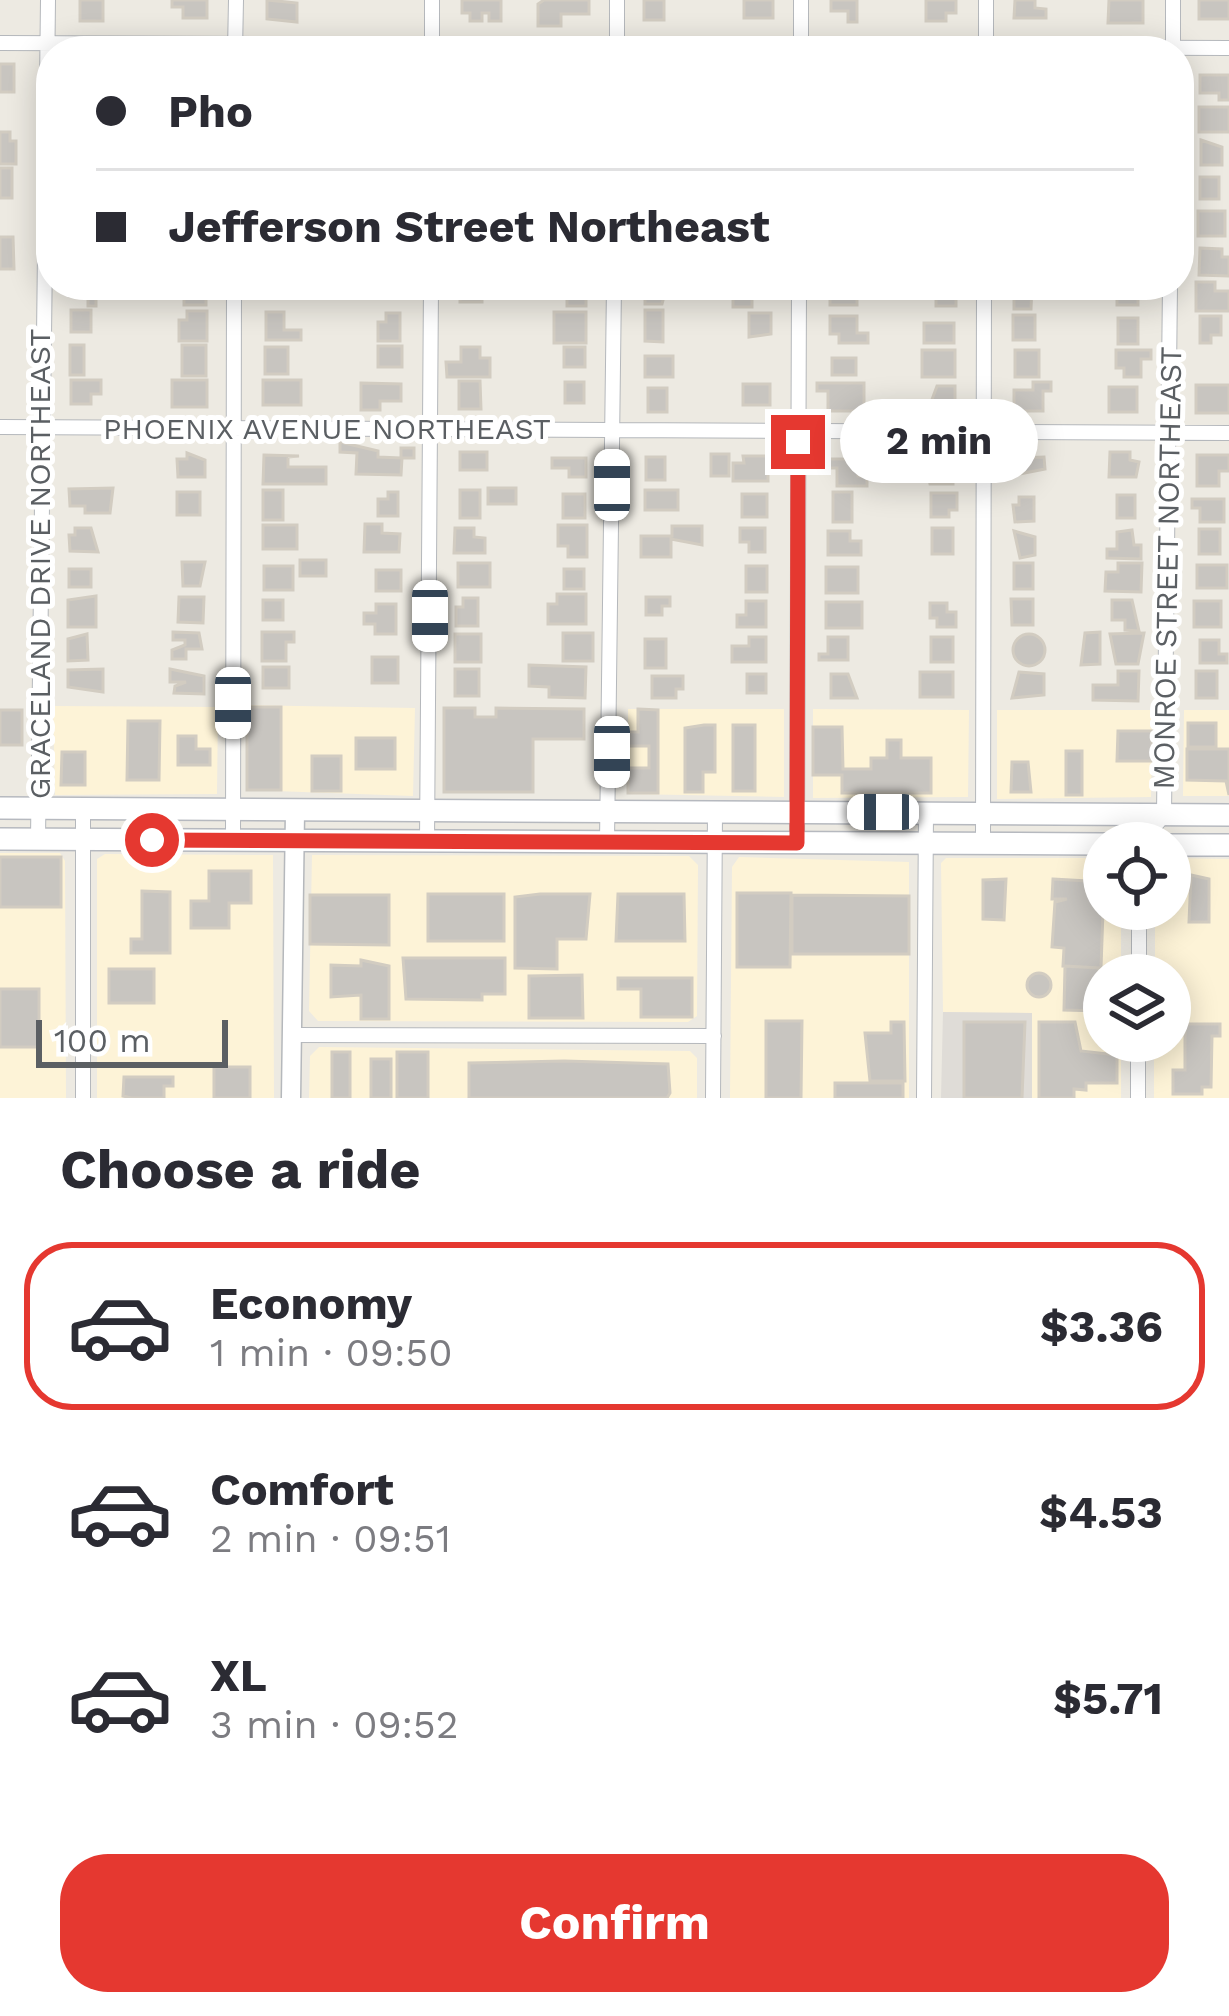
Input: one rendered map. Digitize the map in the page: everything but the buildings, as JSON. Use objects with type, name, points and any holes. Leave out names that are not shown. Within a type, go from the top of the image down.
[{"type":"main road","points":[[0,808],[1229,815]]},
{"type":"main road","points":[[0,839],[1083,844]]},
{"type":"main road","points":[[1191,844],[1229,845]]},
{"type":"street","name":"GRACELAND DRIVE NORTHEAST","points":[[47,36],[48,0]]},
{"type":"street","points":[[235,36],[236,0]]},
{"type":"street","points":[[432,0],[432,36]]},
{"type":"street","points":[[617,0],[617,36]]},
{"type":"street","points":[[801,0],[801,36]]},
{"type":"street","points":[[986,0],[986,36]]},
{"type":"street","points":[[1172,36],[1173,0]]},
{"type":"street","points":[[0,43],[36,42]]},
{"type":"street","points":[[1194,49],[1229,48]]},
{"type":"street","name":"GRACELAND DRIVE NORTHEAST","points":[[38,840],[42,300]]},
{"type":"street","points":[[232,840],[234,300]]},
{"type":"street","points":[[428,842],[431,300]]},
{"type":"street","points":[[607,842],[612,811],[614,300]]},
{"type":"street","points":[[797,843],[799,300]]},
{"type":"street","points":[[982,843],[984,300]]},
{"type":"street","name":"MONROE STREET NORTHEAST","points":[[1158,822],[1164,814],[1170,300]]},
{"type":"street","name":"PHOENIX AVENUE NORTHEAST","points":[[0,427],[1229,433]]},
{"type":"street","name":"GRACELAND DRIVE NORTHEAST","points":[[82,809],[83,1098]]},
{"type":"street","points":[[291,1098],[295,811]]},
{"type":"street","points":[[713,1098],[715,811]]},
{"type":"street","points":[[924,1098],[926,812]]},
{"type":"street","points":[[291,1035],[714,1036]]},
{"type":"street","points":[[1138,1062],[1138,1098]]},
{"type":"shaded area","points":[[247,705],[415,708],[413,796],[247,790]]},
{"type":"shaded area","points":[[53,706],[218,707],[217,794],[55,795]]},
{"type":"shaded area","points":[[628,709],[784,709],[784,797],[628,794]]},
{"type":"shaded area","points":[[813,709],[969,710],[968,797],[813,798]]},
{"type":"shaded area","points":[[997,710],[1153,710],[1151,797],[997,799]]},
{"type":"shaded area","points":[[1184,710],[1229,710],[1229,796],[1183,796]]},
{"type":"shaded area","points":[[0,853],[60,853],[65,861],[66,1098],[0,1098]]},
{"type":"shaded area","points":[[105,854],[273,855],[274,1098],[97,1098],[97,859]]},
{"type":"shaded area","points":[[312,855],[689,856],[698,865],[697,1016],[688,1022],[318,1021],[309,1011]]},
{"type":"shaded area","points":[[739,857],[909,862],[909,1098],[730,1098],[732,867]]},
{"type":"shaded area","points":[[946,858],[1083,858],[1083,930],[1121,930],[1121,954],[1083,954],[1083,1062],[1121,1062],[1121,1098],[1032,1098],[1032,1014],[943,1012],[941,863]]},
{"type":"shaded area","points":[[1191,858],[1229,859],[1229,1098],[1154,1098],[1154,1062],[1191,1062],[1191,954],[1155,954],[1155,930],[1191,930]]},
{"type":"shaded area","points":[[943,1012],[1032,1013],[1032,1098],[941,1098]]},
{"type":"shaded area","points":[[319,1047],[690,1051],[697,1058],[697,1098],[309,1098],[310,1056]]},
{"type":"route","points":[[152,840],[797,843],[798,442]]}]
